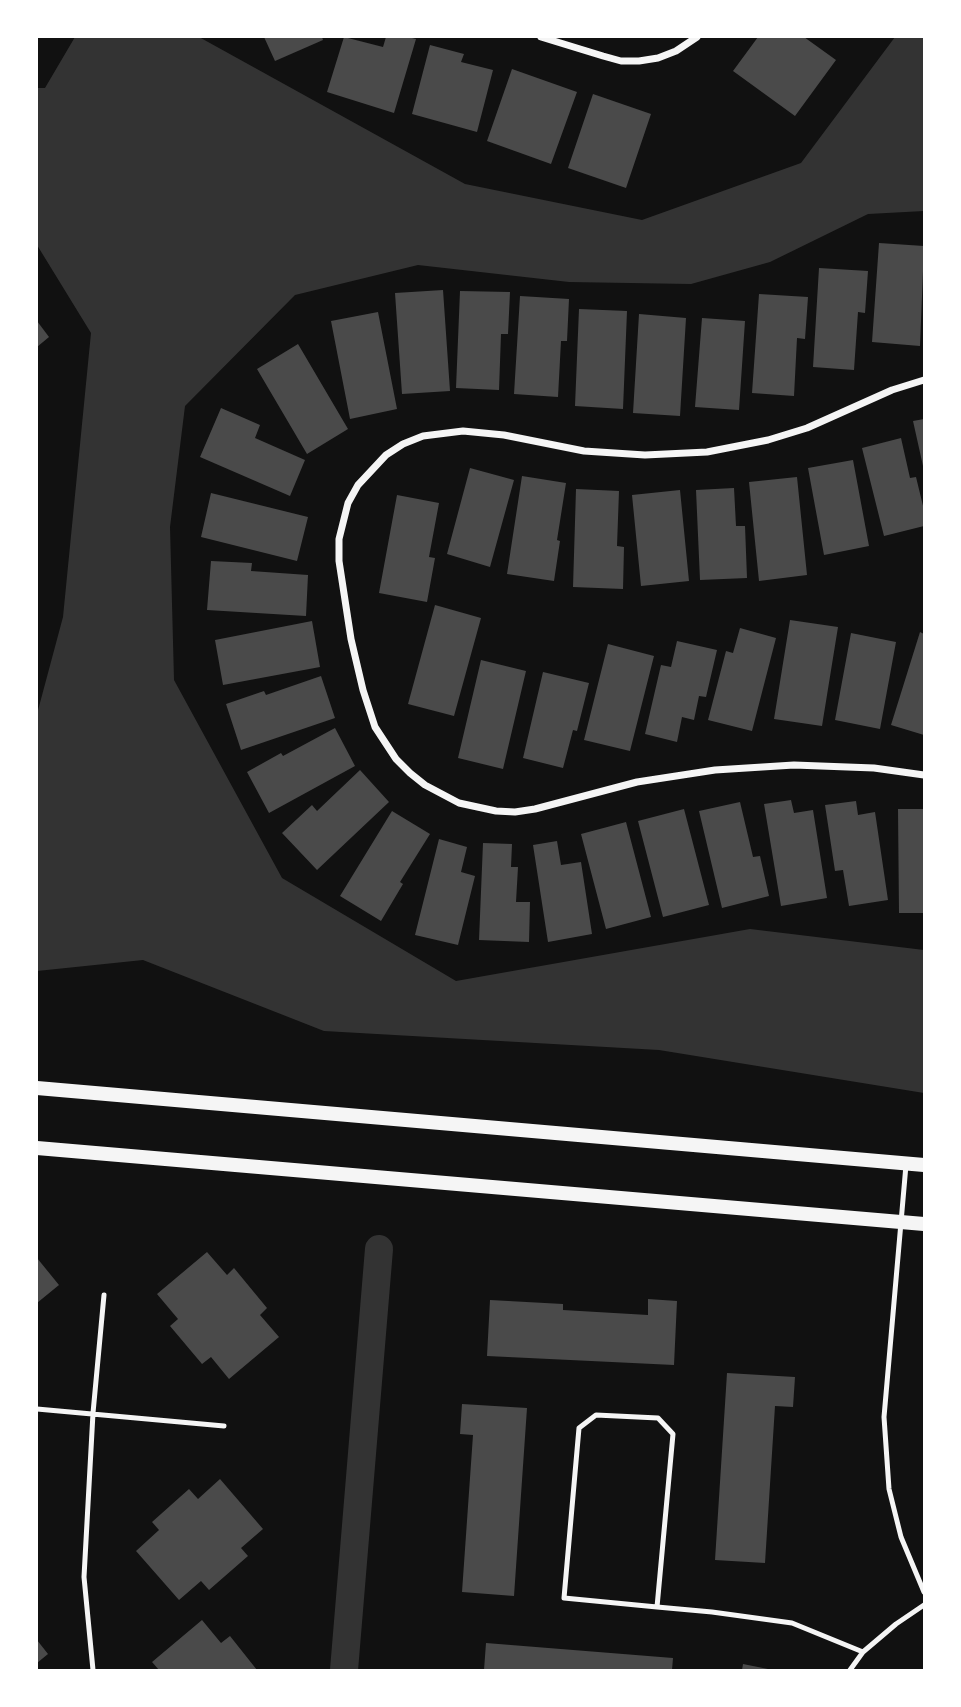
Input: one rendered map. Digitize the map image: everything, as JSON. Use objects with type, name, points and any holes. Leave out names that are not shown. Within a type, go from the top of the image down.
[{"type":"main road","points":[[37,1088],[924,1165]]},
{"type":"main road","points":[[37,1148],[924,1224]]},
{"type":"street","points":[[541,37],[621,61],[658,58],[676,51],[697,37]]},
{"type":"street","points":[[924,380],[892,390],[807,428],[768,440],[707,452],[645,455],[584,451],[504,435],[463,431],[423,436],[386,455],[358,485],[348,503],[339,539],[339,561],[351,639],[375,727],[385,744],[410,773],[425,785],[459,803],[486,810],[515,812],[636,782],[715,770],[794,765],[874,768],[924,775]]},
{"type":"lane","points":[[906,1163],[884,1417],[886,1466],[901,1537],[924,1592]]},
{"type":"lane","points":[[93,1670],[84,1577],[93,1413],[104,1295]]},
{"type":"lane","points":[[37,1409],[224,1426]]},
{"type":"lane","points":[[657,1607],[674,1434],[658,1418],[596,1415],[579,1428],[564,1598],[657,1607],[712,1612],[792,1623],[863,1652]]},
{"type":"lane","points":[[850,1670],[863,1652],[924,1605]]},
{"type":"shaded area","points":[[75,37],[199,37],[465,184],[642,220],[801,163],[895,37],[924,37],[924,211],[868,214],[770,262],[691,284],[569,282],[418,265],[295,295],[185,406],[170,527],[174,680],[282,878],[456,981],[750,929],[924,950],[924,1093],[659,1050],[324,1031],[143,960],[37,971],[37,714],[63,617],[91,333],[37,245],[37,88],[45,88]]},
{"type":"building","points":[[264,37],[322,37],[323,40],[275,61]]},
{"type":"building","points":[[344,37],[383,47],[386,37],[416,39],[394,113],[327,92]]},
{"type":"building","points":[[758,37],[804,37],[836,60],[795,116],[733,71]]},
{"type":"building","points":[[430,45],[464,54],[461,62],[493,70],[477,132],[412,114]]},
{"type":"building","points":[[512,69],[577,92],[551,164],[487,141]]},
{"type":"building","points":[[593,94],[651,114],[626,188],[568,168]]},
{"type":"building","points":[[879,243],[924,246],[920,346],[872,342]]},
{"type":"building","points":[[819,268],[868,271],[865,313],[858,312],[854,370],[813,367]]},
{"type":"building","points":[[443,290],[450,391],[402,394],[395,293]]},
{"type":"building","points":[[460,291],[510,292],[508,334],[501,334],[499,390],[456,388]]},
{"type":"building","points":[[759,294],[808,297],[805,339],[797,338],[794,396],[752,393]]},
{"type":"building","points":[[520,296],[569,299],[567,341],[561,341],[558,397],[514,394]]},
{"type":"building","points":[[579,309],[627,311],[623,409],[575,406]]},
{"type":"building","points":[[378,312],[397,409],[350,419],[331,321]]},
{"type":"building","points":[[639,314],[686,318],[680,416],[633,413]]},
{"type":"building","points":[[702,318],[745,321],[739,410],[695,407]]},
{"type":"building","points":[[37,321],[49,337],[37,347]]},
{"type":"building","points":[[298,344],[348,429],[307,454],[257,369]]},
{"type":"building","points":[[221,408],[260,425],[255,438],[305,460],[290,496],[200,457]]},
{"type":"building","points":[[924,419],[924,466],[923,466],[913,421]]},
{"type":"building","points":[[901,438],[910,478],[916,477],[924,510],[924,526],[884,536],[862,448]]},
{"type":"building","points":[[853,460],[869,546],[824,555],[808,468]]},
{"type":"building","points":[[470,468],[514,480],[490,567],[447,554]]},
{"type":"building","points":[[522,476],[566,483],[554,581],[507,574]]},
{"type":"building","points":[[797,477],[807,575],[759,581],[749,482]]},
{"type":"building","points":[[734,488],[736,526],[745,526],[747,578],[700,580],[696,490]]},
{"type":"building","points":[[576,489],[619,491],[617,546],[624,547],[623,589],[573,587]]},
{"type":"building","points":[[680,490],[689,581],[641,586],[632,495]]},
{"type":"building","points":[[211,493],[308,517],[297,561],[201,537]]},
{"type":"building","points":[[397,495],[439,503],[429,557],[435,558],[427,602],[379,593]]},
{"type":"building","points":[[211,561],[252,563],[251,571],[308,575],[306,616],[207,610]]},
{"type":"building","points":[[435,605],[481,618],[454,716],[408,704]]},
{"type":"building","points":[[790,620],[838,627],[822,726],[774,719]]},
{"type":"building","points":[[312,621],[320,667],[223,685],[215,640]]},
{"type":"building","points":[[740,628],[776,638],[752,731],[708,720],[726,651],[733,653]]},
{"type":"building","points":[[920,632],[924,634],[924,735],[891,725]]},
{"type":"building","points":[[851,633],[896,642],[880,729],[835,720]]},
{"type":"building","points":[[677,641],[717,650],[706,697],[699,696],[694,720],[682,717],[677,742],[645,734],[661,665],[671,667]]},
{"type":"building","points":[[608,644],[654,656],[630,751],[584,740]]},
{"type":"building","points":[[481,660],[526,671],[503,769],[458,758]]},
{"type":"building","points":[[543,672],[589,683],[577,731],[573,730],[563,768],[523,758]]},
{"type":"building","points":[[321,676],[335,718],[241,750],[226,704],[264,691],[266,695]]},
{"type":"building","points":[[335,728],[355,766],[269,813],[247,772]]},
{"type":"building","points":[[360,770],[389,802],[317,870],[282,833],[312,805],[317,811]]},
{"type":"building","points":[[791,800],[794,813],[813,810],[827,898],[781,906],[764,804]]},
{"type":"building","points":[[856,801],[858,815],[875,812],[888,900],[849,906],[843,870],[835,871],[825,805]]},
{"type":"building","points":[[740,802],[753,857],[760,856],[769,896],[722,908],[699,811]]},
{"type":"building","points":[[684,809],[709,905],[663,917],[638,821]]},
{"type":"building","points":[[898,809],[924,809],[924,913],[899,913]]},
{"type":"building","points":[[392,811],[430,834],[400,882],[403,884],[381,921],[340,896]]},
{"type":"building","points":[[626,822],[651,917],[606,929],[581,834]]},
{"type":"building","points":[[439,839],[467,847],[461,872],[475,876],[458,945],[415,935]]},
{"type":"building","points":[[557,841],[561,865],[581,862],[592,934],[548,942],[533,845]]},
{"type":"building","points":[[483,843],[512,844],[511,867],[518,867],[516,902],[530,902],[529,942],[479,940]]},
{"type":"building","points":[[207,1252],[227,1275],[234,1268],[267,1308],[260,1315],[279,1337],[229,1379],[211,1357],[202,1364],[170,1326],[178,1319],[157,1294]]},
{"type":"building","points":[[37,1258],[59,1285],[37,1303]]},
{"type":"building","points":[[648,1299],[677,1301],[674,1365],[487,1356],[490,1300],[563,1304],[563,1310],[648,1315]]},
{"type":"building","points":[[727,1373],[795,1377],[793,1407],[775,1406],[765,1563],[715,1560]]},
{"type":"building","points":[[462,1404],[527,1408],[514,1596],[462,1592],[473,1435],[460,1434]]},
{"type":"building","points":[[220,1479],[263,1529],[241,1548],[248,1556],[209,1590],[201,1581],[179,1600],[136,1551],[159,1530],[152,1522],[189,1489],[198,1499]]},
{"type":"building","points":[[202,1620],[221,1643],[230,1636],[257,1670],[159,1670],[152,1662]]},
{"type":"building","points":[[37,1640],[48,1654],[37,1663]]},
{"type":"building","points":[[486,1643],[673,1658],[672,1670],[484,1670]]},
{"type":"building","points":[[743,1664],[768,1669],[768,1670],[742,1670]]},
{"type":"waterway","points":[[344,1670],[379,1249]]}]
